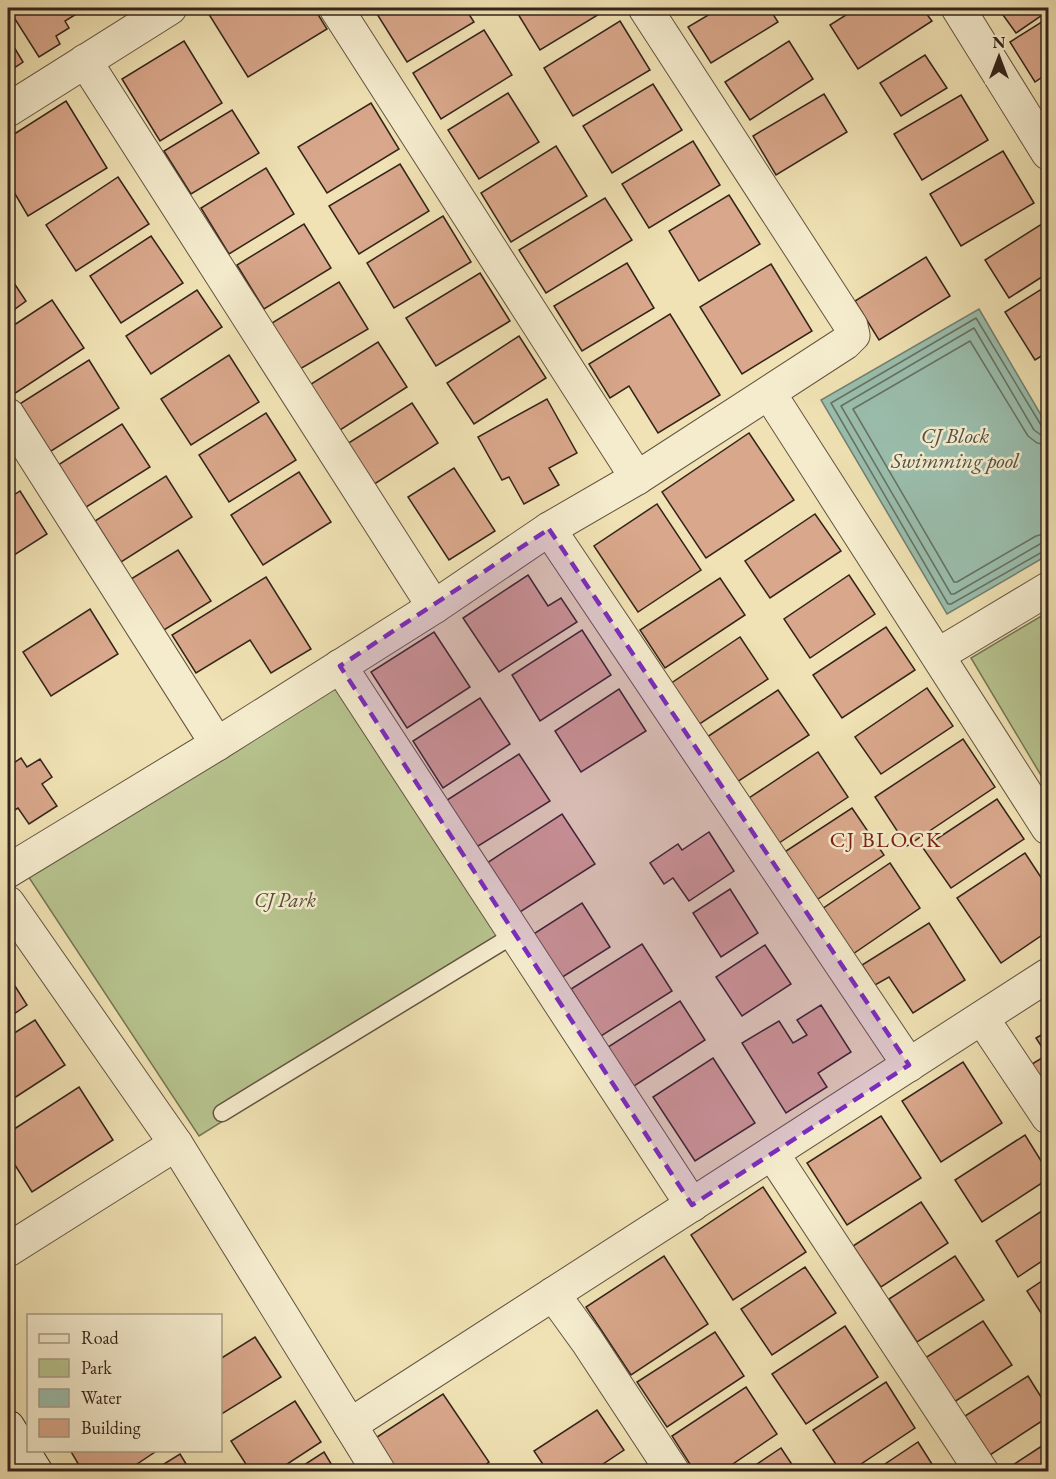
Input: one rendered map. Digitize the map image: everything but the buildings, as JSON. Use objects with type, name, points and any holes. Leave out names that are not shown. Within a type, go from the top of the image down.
[{"type":"street","points":[[336,8],[637,478]]},
{"type":"street","points":[[8,871],[217,744],[434,607],[549,529],[637,478],[769,393],[845,343],[853,335],[851,327],[645,8]]},
{"type":"street","points":[[958,8],[1048,153]]},
{"type":"street","points":[[8,110],[85,61],[155,11]]},
{"type":"street","points":[[85,61],[434,607]]},
{"type":"street","points":[[769,393],[1048,828]]},
{"type":"street","points":[[8,415],[217,744]]},
{"type":"street","points":[[549,529],[909,1065]]},
{"type":"street","points":[[938,655],[1048,589]]},
{"type":"street","points":[[340,666],[692,1204]]},
{"type":"street","points":[[8,903],[176,1144],[379,1472]]},
{"type":"street","points":[[350,1425],[1048,975]]},
{"type":"street","points":[[982,1018],[1012,1059],[1048,1117]]},
{"type":"street","points":[[8,1251],[176,1144]]},
{"type":"street","points":[[772,1154],[982,1472]]},
{"type":"street","points":[[553,1294],[587,1341],[673,1472]]},
{"type":"street","points":[[8,1427],[36,1472]]},
{"type":"lane","points":[[222,1113],[515,934]]},
{"type":"highlighted area","points":[[549,529],[909,1065],[692,1205],[340,666]]},
{"type":"green space","points":[[1048,612],[1048,787],[971,658]]},
{"type":"green space","name":"CJ Park","points":[[340,682],[507,944],[199,1136],[28,876]]},
{"type":"water","name":"CJ Block Swimming pool","points":[[979,309],[1048,427],[1048,555],[947,614],[821,400]]},
{"type":"district","name":"CJ BLOCK","points":[[886,839]]}]
